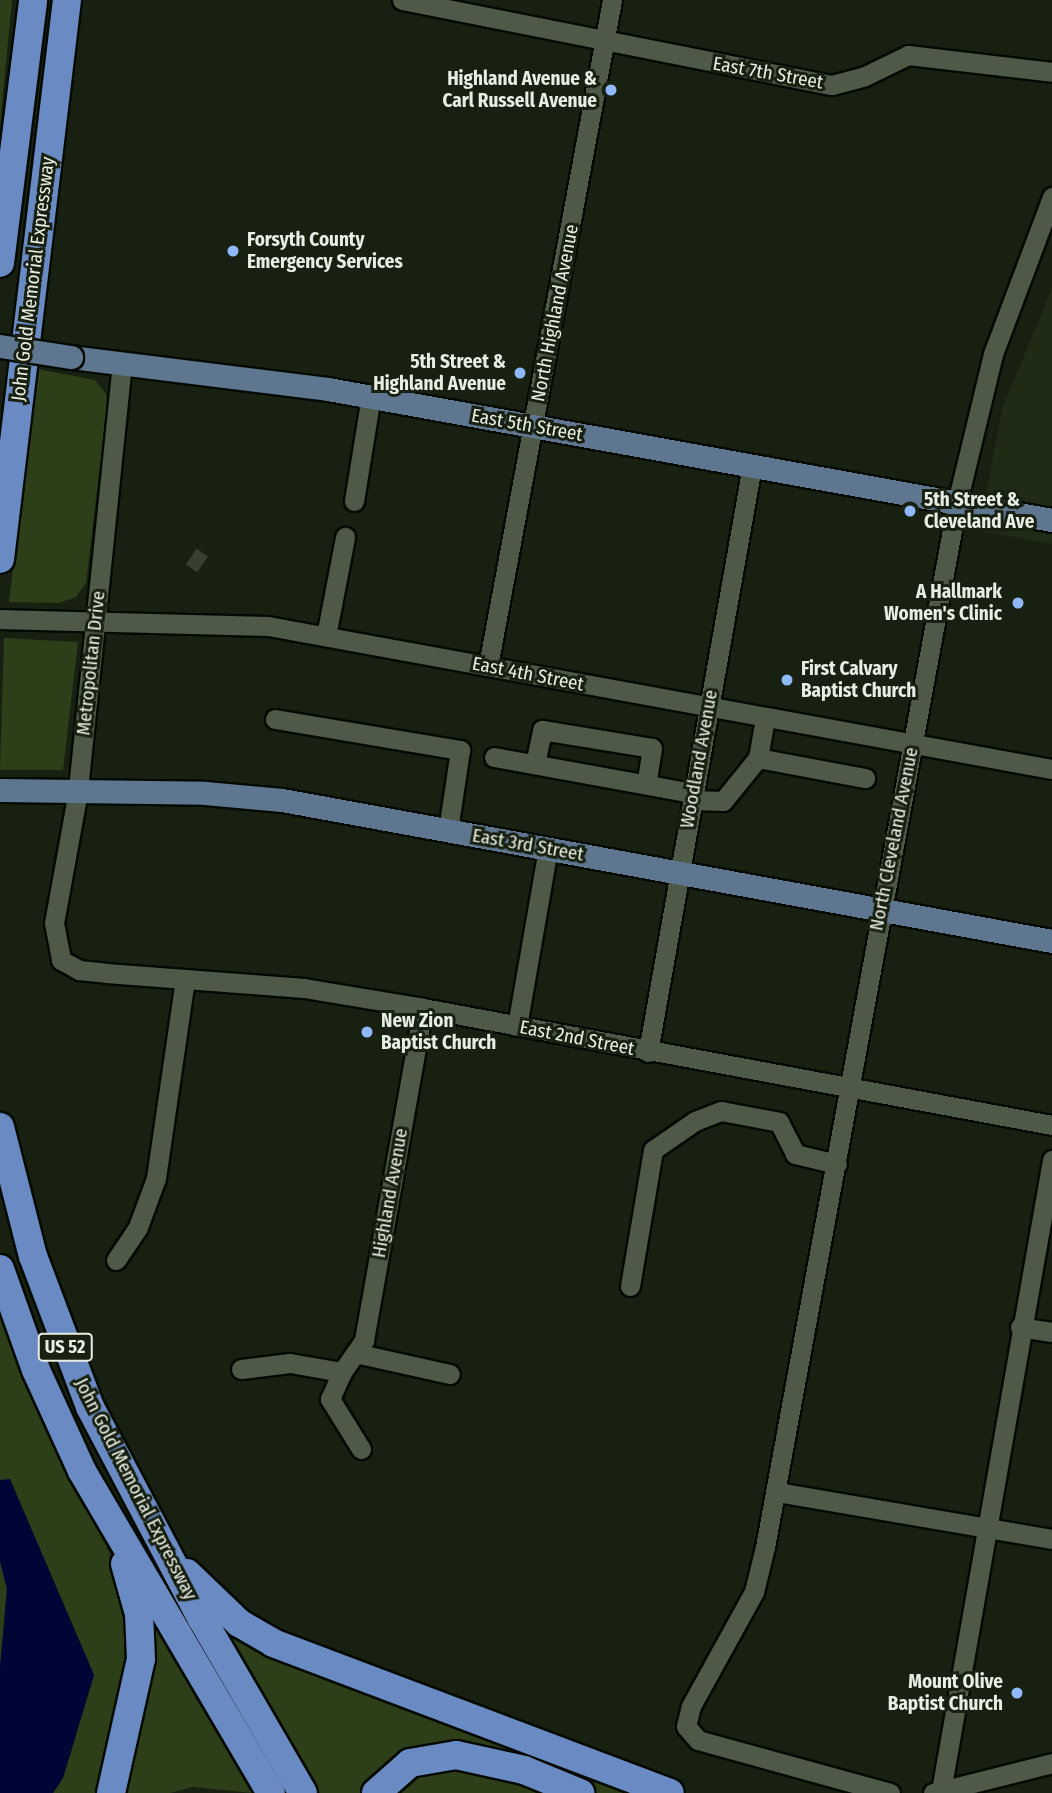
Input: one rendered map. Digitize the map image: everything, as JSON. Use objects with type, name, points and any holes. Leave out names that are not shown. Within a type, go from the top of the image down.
[{"type":"highway","points":[[23,0],[24,65]]},
{"type":"highway","name":"John Gold Memorial Expressway","points":[[0,263],[33,0]]},
{"type":"highway","name":"John Gold Memorial Expressway","points":[[0,559],[67,0]]},
{"type":"highway","name":"John Gold Memorial Expressway","points":[[0,1127],[33,1256],[69,1357],[113,1455],[303,1793]]},
{"type":"highway","name":"John Gold Memorial Expressway","points":[[0,1269],[58,1421],[108,1519],[271,1793]]},
{"type":"highway","points":[[108,1519],[134,1592],[141,1636],[139,1680],[111,1793]]},
{"type":"highway","points":[[168,1553],[223,1609],[273,1643],[670,1793]]},
{"type":"highway","points":[[376,1793],[410,1763],[456,1755],[524,1770],[580,1793]]},
{"type":"main road","name":"East 5th Street","points":[[0,346],[122,363],[267,378],[1052,520]]},
{"type":"main road","name":"East 3rd Street","points":[[11,790],[244,795],[1052,941]]},
{"type":"street","name":"East 7th Street","points":[[402,0],[604,43],[832,85],[865,76],[908,55],[1052,72]]},
{"type":"street","name":"North Highland Avenue","points":[[488,666],[612,0]]},
{"type":"street","name":"North Cleveland Avenue","points":[[890,1793],[698,1741],[686,1726],[691,1706],[754,1592],[777,1492],[837,1164],[848,1087],[957,503],[993,354],[1052,197]]},
{"type":"street","name":"Metropolitan Drive","points":[[61,960],[54,923],[78,791],[122,363]]},
{"type":"street","points":[[354,501],[371,396]]},
{"type":"street","name":"Woodland Avenue","points":[[648,1052],[752,466]]},
{"type":"street","points":[[327,636],[345,537]]},
{"type":"street","name":"East 4th Street","points":[[0,619],[235,624],[327,636],[912,746],[1052,769]]},
{"type":"street","points":[[275,719],[460,750],[447,831]]},
{"type":"street","points":[[494,757],[646,784],[723,801],[758,758],[765,719]]},
{"type":"street","points":[[535,764],[542,730],[652,748],[646,784]]},
{"type":"street","points":[[758,758],[864,778]]},
{"type":"street","points":[[517,1026],[548,849]]},
{"type":"street","name":"East 2nd Street","points":[[61,960],[79,970],[304,988],[1052,1125]]},
{"type":"street","points":[[116,1260],[138,1227],[156,1178],[185,980]]},
{"type":"street","name":"Highland Avenue","points":[[361,1449],[330,1399],[342,1372],[364,1340],[423,1008]]},
{"type":"street","points":[[630,1286],[653,1150],[695,1121],[722,1111],[779,1122],[795,1154],[837,1164]]},
{"type":"street","points":[[1052,1160],[937,1792],[1052,1763]]},
{"type":"street","points":[[1020,1327],[1052,1332]]},
{"type":"street","points":[[355,1353],[450,1374]]},
{"type":"street","points":[[241,1369],[290,1363],[342,1372]]},
{"type":"street","points":[[777,1492],[1052,1539]]},
{"type":"shaded area","points":[[0,0],[12,0],[0,125]]},
{"type":"shaded area","points":[[1052,288],[1052,544],[979,531],[1002,409]]},
{"type":"shaded area","points":[[37,369],[95,380],[106,394],[107,406],[86,583],[76,597],[59,603],[9,602]]},
{"type":"shaded area","points":[[4,638],[78,642],[63,770],[0,770]]},
{"type":"shaded area","points":[[0,1314],[54,1444],[124,1581],[132,1661],[102,1793],[53,1793],[63,1778],[94,1675],[10,1480],[0,1480]]},
{"type":"shaded area","points":[[10,1479],[94,1675],[63,1778],[53,1793],[0,1793],[0,1668],[7,1589],[0,1561],[0,1480]]},
{"type":"shaded area","points":[[0,1561],[7,1589],[0,1668]]},
{"type":"shaded area","points":[[216,1612],[646,1793],[597,1793],[568,1778],[475,1749],[367,1793],[320,1793]]},
{"type":"shaded area","points":[[155,1625],[253,1793],[193,1787],[170,1793],[121,1793],[150,1627]]},
{"type":"shaded area","points":[[452,1762],[559,1793],[388,1793],[410,1773]]},
{"type":"tunnel","points":[[191,556],[203,564]]},
{"type":"place","name":"Highland Avenue & Carl Russell Avenue","points":[[611,90]]},
{"type":"place","name":"Forsyth County Emergency Services","points":[[233,251]]},
{"type":"place","name":"5th Street & Highland Avenue","points":[[520,373]]},
{"type":"place","name":"5th Street & Cleveland Ave","points":[[910,511]]},
{"type":"place","name":"A Hallmark Women's Clinic","points":[[1018,603]]},
{"type":"place","name":"First Calvary Baptist Church","points":[[787,680]]},
{"type":"place","name":"New Zion Baptist Church","points":[[367,1032]]},
{"type":"place","name":"Mount Olive Baptist Church","points":[[1017,1693]]}]
